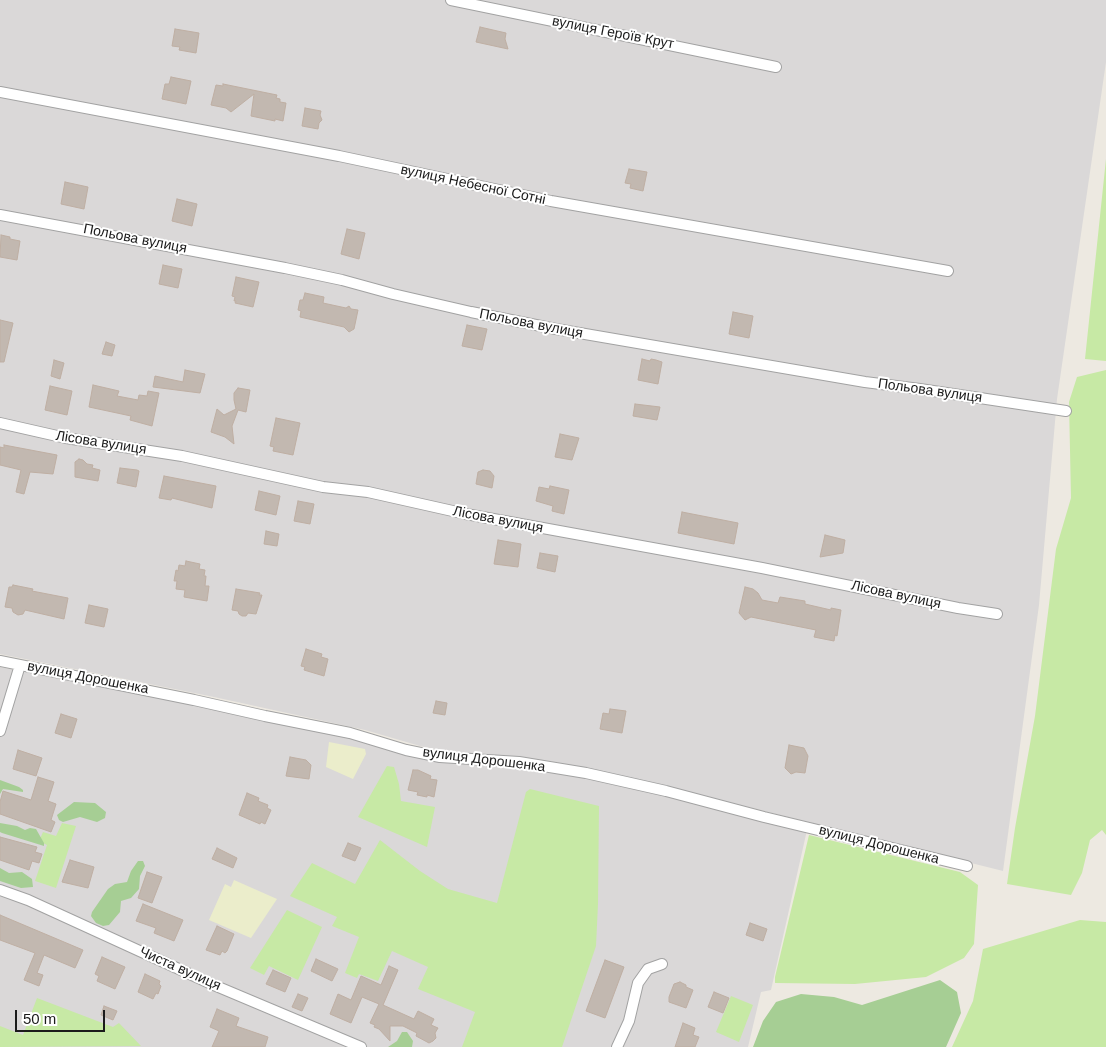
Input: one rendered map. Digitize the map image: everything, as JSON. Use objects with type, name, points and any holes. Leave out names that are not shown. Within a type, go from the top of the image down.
[{"type":"street","name":"вулиця Героїв Крут","points":[[451,0],[776,67]]},
{"type":"street","name":"вулиця Небесної Сотні","points":[[0,92],[339,156],[551,201],[948,271]]},
{"type":"street","name":"Польова вулиця","points":[[0,215],[285,268],[471,312],[556,329],[846,379],[1066,411]]},
{"type":"street","name":"Лісова вулиця","points":[[0,423],[66,438],[182,456],[323,487],[368,492],[466,514],[762,568],[948,606],[997,614]]},
{"type":"street","name":"вулиця Дорошенка","points":[[0,661],[350,733],[406,750],[440,757],[519,762],[586,773],[666,791],[966,866]]},
{"type":"street","points":[[0,731],[20,665]]},
{"type":"street","name":"Чиста вулиця","points":[[0,890],[28,900],[216,986],[361,1047]]},
{"type":"street","points":[[617,1047],[629,1021],[638,983],[648,968],[662,964]]},
{"type":"shaded area","points":[[0,0],[1106,0],[1106,62],[1057,399],[1039,605],[1003,871],[636,779],[549,761],[444,751],[365,730],[214,697],[0,654]]},
{"type":"shaded area","points":[[0,667],[200,706],[274,723],[592,778],[807,830],[771,990],[761,992],[748,1047],[0,1047]]},
{"type":"green space","points":[[1106,159],[1106,361],[1085,359]]},
{"type":"green space","points":[[1106,370],[1106,835],[1102,830],[1090,840],[1082,873],[1071,895],[1007,884],[1035,716],[1056,549],[1071,498],[1069,402],[1077,377]]},
{"type":"green space","points":[[329,742],[365,749],[366,754],[353,779],[326,767]]},
{"type":"green space","points":[[387,766],[394,767],[401,801],[435,807],[427,847],[358,817]]},
{"type":"green space","points":[[0,780],[19,787],[23,792],[3,789],[0,794]]},
{"type":"green space","points":[[530,789],[599,806],[596,946],[562,1047],[462,1047],[475,1012],[418,989],[428,967],[392,951],[378,981],[359,974],[357,978],[345,973],[359,937],[332,926],[337,917],[290,896],[312,863],[355,884],[380,840],[420,871],[448,889],[497,903],[526,792]]},
{"type":"green space","points":[[74,802],[95,803],[106,812],[105,818],[97,822],[80,817],[63,822],[59,820],[57,815]]},
{"type":"green space","points":[[0,823],[17,826],[25,830],[30,828],[36,829],[44,846],[0,832]]},
{"type":"green space","points":[[62,823],[76,826],[56,888],[35,881],[47,845],[39,841],[43,832],[56,836]]},
{"type":"green space","points":[[809,835],[960,872],[978,885],[974,944],[964,958],[926,977],[855,984],[775,983]]},
{"type":"green space","points":[[138,861],[143,861],[145,866],[140,876],[139,889],[131,898],[121,901],[120,912],[109,925],[103,926],[96,923],[91,916],[92,912],[108,889],[115,884],[127,882],[131,871]]},
{"type":"green space","points":[[0,868],[9,873],[22,872],[32,879],[33,887],[21,888],[0,881]]},
{"type":"green space","points":[[234,880],[277,899],[251,938],[209,920],[225,884],[231,887]]},
{"type":"green space","points":[[287,910],[322,927],[298,980],[269,966],[264,975],[250,968]]},
{"type":"green space","points":[[1080,920],[1106,922],[1106,1047],[952,1047],[973,1001],[983,949]]},
{"type":"green space","points":[[940,980],[957,992],[961,1013],[946,1047],[753,1047],[763,1021],[776,1002],[801,994],[834,997],[862,1005]]},
{"type":"green space","points":[[731,996],[753,1005],[739,1042],[716,1032]]},
{"type":"green space","points":[[37,998],[113,1027],[119,1023],[141,1046],[0,1047],[0,1026],[23,1035]]},
{"type":"green space","points":[[402,1032],[407,1032],[413,1041],[412,1047],[388,1047],[397,1041]]},
{"type":"building","points":[[480,27],[506,33],[505,39],[508,49],[476,42]]},
{"type":"building","points":[[175,29],[199,33],[196,53],[179,50],[180,47],[172,46]]},
{"type":"building","points":[[171,77],[191,81],[186,104],[162,99],[165,84],[169,84]]},
{"type":"building","points":[[223,84],[277,95],[276,98],[280,99],[280,102],[286,103],[283,121],[251,116],[254,94],[231,112],[226,108],[211,105],[216,85],[223,86]]},
{"type":"building","points":[[305,108],[321,111],[322,120],[319,123],[318,129],[302,126]]},
{"type":"building","points":[[629,169],[647,172],[643,191],[630,188],[631,184],[625,183]]},
{"type":"building","points":[[65,182],[88,187],[84,209],[61,204]]},
{"type":"building","points":[[177,199],[197,204],[192,226],[172,221]]},
{"type":"building","points":[[347,229],[365,233],[359,259],[341,254]]},
{"type":"building","points":[[1,235],[20,241],[17,260],[0,257]]},
{"type":"building","points":[[163,265],[182,269],[178,288],[159,284]]},
{"type":"building","points":[[236,277],[259,282],[253,307],[235,303],[235,297],[232,296]]},
{"type":"building","points":[[305,293],[324,297],[323,303],[346,308],[349,306],[351,309],[358,310],[354,329],[349,332],[344,327],[300,317],[301,311],[298,310],[300,300],[303,300]]},
{"type":"building","points":[[733,312],[753,316],[749,338],[729,334]]},
{"type":"building","points":[[0,320],[13,323],[4,362],[0,362]]},
{"type":"building","points":[[467,325],[487,329],[482,350],[462,346]]},
{"type":"building","points":[[106,342],[115,345],[112,356],[102,354]]},
{"type":"building","points":[[642,359],[662,362],[658,384],[638,380]]},
{"type":"building","points":[[54,360],[64,363],[60,379],[51,376]]},
{"type":"building","points":[[185,370],[205,374],[200,393],[153,387],[155,376],[183,382]]},
{"type":"building","points":[[93,385],[119,391],[117,396],[138,400],[139,395],[147,396],[148,391],[159,393],[152,426],[130,420],[131,416],[89,407]]},
{"type":"building","points":[[50,386],[72,391],[67,415],[45,410]]},
{"type":"building","points":[[238,388],[250,390],[246,412],[238,410],[232,426],[234,444],[225,437],[211,432],[217,409],[224,415],[236,409],[234,393]]},
{"type":"building","points":[[635,404],[660,407],[657,420],[633,416]]},
{"type":"building","points":[[276,418],[300,423],[293,455],[273,451],[274,447],[270,446]]},
{"type":"building","points":[[560,434],[579,438],[572,460],[555,457]]},
{"type":"building","points":[[4,445],[57,455],[53,474],[30,472],[24,494],[16,492],[21,470],[0,465],[0,447],[4,448]]},
{"type":"building","points":[[79,459],[93,465],[92,468],[100,470],[98,481],[75,477],[75,462]]},
{"type":"building","points":[[120,468],[139,471],[136,487],[117,483]]},
{"type":"building","points":[[483,470],[490,471],[494,476],[492,488],[476,484],[478,472]]},
{"type":"building","points":[[164,476],[216,486],[212,508],[172,498],[171,500],[159,498]]},
{"type":"building","points":[[550,486],[569,490],[564,514],[552,511],[553,506],[536,501],[539,487],[549,489]]},
{"type":"building","points":[[259,491],[280,496],[276,515],[255,510]]},
{"type":"building","points":[[298,501],[314,504],[310,524],[294,521]]},
{"type":"building","points":[[682,512],[738,523],[734,544],[678,533]]},
{"type":"building","points":[[266,531],[279,534],[277,546],[264,544]]},
{"type":"building","points":[[825,535],[845,540],[843,553],[820,557]]},
{"type":"building","points":[[498,540],[521,544],[518,567],[494,564]]},
{"type":"building","points":[[540,553],[558,556],[555,572],[537,568]]},
{"type":"building","points":[[186,561],[200,564],[199,569],[205,570],[205,586],[209,586],[207,601],[184,597],[185,590],[176,589],[177,581],[174,581],[176,570],[178,571],[179,565],[185,566]]},
{"type":"building","points":[[13,585],[68,598],[64,619],[25,610],[23,614],[18,615],[13,612],[12,608],[5,607],[9,587]]},
{"type":"building","points":[[745,587],[753,589],[762,600],[778,603],[780,597],[805,601],[805,604],[831,610],[831,608],[841,610],[837,636],[835,635],[834,641],[814,637],[816,630],[751,617],[745,620],[739,613]]},
{"type":"building","points":[[236,589],[262,595],[256,614],[248,613],[246,616],[242,616],[238,611],[232,610]]},
{"type":"building","points":[[89,605],[108,609],[104,627],[85,623]]},
{"type":"building","points":[[306,649],[322,654],[321,657],[328,659],[324,676],[304,670],[305,667],[301,666]]},
{"type":"building","points":[[436,701],[447,703],[445,715],[433,713]]},
{"type":"building","points":[[610,709],[626,711],[622,733],[600,729],[603,713],[609,714]]},
{"type":"building","points":[[61,714],[77,719],[71,738],[55,733]]},
{"type":"building","points":[[789,745],[804,748],[808,756],[805,773],[796,772],[791,774],[785,768]]},
{"type":"building","points":[[18,750],[42,758],[36,776],[13,769]]},
{"type":"building","points":[[290,757],[306,760],[311,765],[309,779],[286,776]]},
{"type":"building","points":[[413,770],[418,770],[431,776],[430,779],[437,780],[434,797],[417,795],[418,792],[408,790]]},
{"type":"building","points":[[38,777],[54,782],[48,801],[56,804],[51,820],[55,822],[51,832],[0,814],[0,802],[3,791],[31,800]]},
{"type":"building","points":[[247,793],[259,798],[258,801],[268,805],[267,808],[271,810],[265,824],[261,822],[260,824],[239,815]]},
{"type":"building","points":[[0,837],[37,847],[35,852],[42,854],[39,863],[32,861],[29,870],[0,860]]},
{"type":"building","points":[[348,843],[361,848],[355,861],[342,856]]},
{"type":"building","points":[[217,848],[237,858],[233,868],[212,859]]},
{"type":"building","points":[[70,860],[94,867],[88,888],[62,882]]},
{"type":"building","points":[[147,872],[162,877],[152,903],[138,898]]},
{"type":"building","points":[[143,904],[183,920],[174,941],[154,933],[156,928],[136,921]]},
{"type":"building","points":[[0,915],[83,950],[75,968],[44,955],[37,973],[43,975],[39,986],[24,980],[35,953],[0,940]]},
{"type":"building","points":[[750,923],[767,929],[763,941],[746,935]]},
{"type":"building","points":[[217,926],[234,934],[227,951],[225,953],[222,951],[220,955],[206,950]]},
{"type":"building","points":[[102,957],[125,967],[115,989],[97,981],[99,976],[95,974]]},
{"type":"building","points":[[316,959],[338,969],[332,981],[311,971]]},
{"type":"building","points":[[605,960],[624,967],[605,1018],[586,1011]]},
{"type":"building","points":[[389,966],[398,970],[383,1005],[414,1019],[418,1011],[434,1019],[431,1025],[438,1028],[435,1033],[436,1038],[433,1041],[429,1043],[416,1036],[417,1033],[403,1026],[390,1026],[390,1041],[379,1029],[374,1027],[375,1025],[370,1023],[379,1004],[362,997],[351,1023],[330,1014],[338,994],[351,1000],[361,976],[381,985]]},
{"type":"building","points":[[273,970],[291,978],[285,992],[266,984]]},
{"type":"building","points":[[145,974],[160,981],[159,984],[161,986],[158,994],[156,993],[153,999],[138,992]]},
{"type":"building","points":[[680,982],[693,990],[686,1008],[669,1002],[674,984]]},
{"type":"building","points":[[714,992],[729,998],[723,1013],[708,1007]]},
{"type":"building","points":[[298,994],[308,998],[302,1011],[292,1007]]},
{"type":"building","points":[[104,1006],[117,1011],[113,1020],[101,1015]]},
{"type":"building","points":[[217,1009],[239,1018],[236,1026],[268,1037],[265,1047],[212,1047],[219,1031],[210,1027]]},
{"type":"building","points":[[683,1023],[695,1028],[693,1035],[699,1037],[695,1047],[675,1047]]}]
